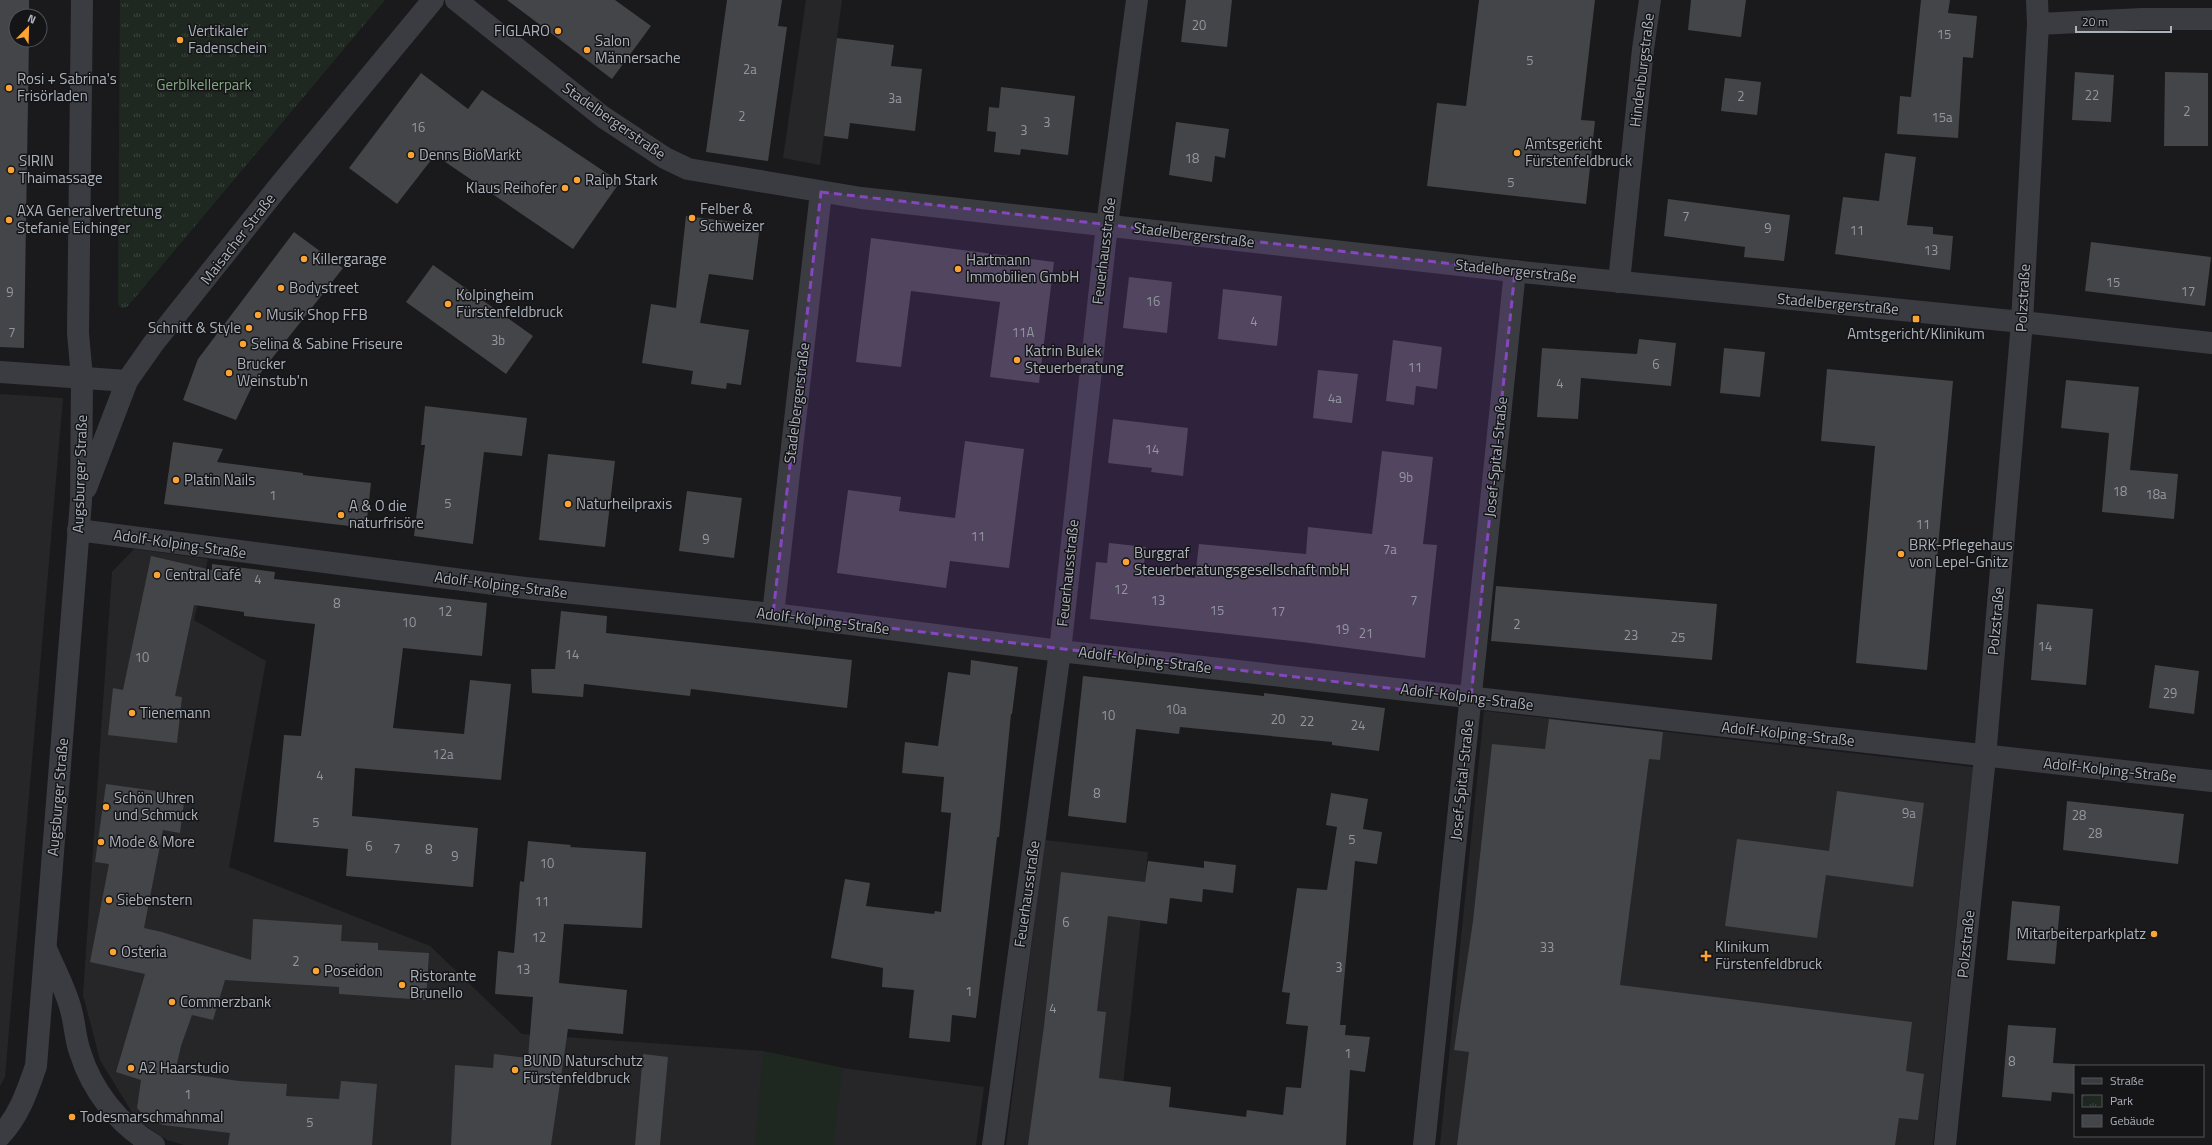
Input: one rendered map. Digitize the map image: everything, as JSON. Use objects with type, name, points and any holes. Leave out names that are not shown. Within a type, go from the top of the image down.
[{"type":"street","name":"Augsburger Straße","points":[[0,1136],[11,1124],[26,1097],[36,1066],[61,771],[81,500],[82,378],[78,333],[82,0]]},
{"type":"street","name":"Maisacher Straße","points":[[81,500],[127,381],[153,344],[279,186],[433,0]]},
{"type":"street","name":"Stadelbergerstraße","points":[[456,0],[603,117],[665,158],[688,169],[861,198],[1515,271],[2022,322],[2212,343]]},
{"type":"street","name":"Feuerhausstraße","points":[[993,1145],[1060,651],[1107,225],[1137,0]]},
{"type":"street","name":"Hindenburgstraße","points":[[1619,282],[1642,49],[1650,0]]},
{"type":"street","name":"Polzstraße","points":[[1945,1145],[1985,757],[2022,322],[2038,24],[2037,0]]},
{"type":"street","points":[[2038,24],[2142,18],[2212,19]]},
{"type":"street","name":"Stadelbergerstraße","points":[[772,614],[821,192]]},
{"type":"street","name":"Josef-Spital-Straße","points":[[1424,1145],[1515,271]]},
{"type":"street","points":[[0,372],[127,381]]},
{"type":"street","name":"Adolf-Kolping-Straße","points":[[78,530],[374,570],[772,614],[1060,651],[1985,757],[2212,781]]},
{"type":"street","name":"Augsburger Straße","points":[[45,946],[71,1009],[79,1051],[106,1105],[125,1123],[154,1145]]},
{"type":"highlighted area","points":[[821,192],[1515,271],[1471,698],[773,614]]},
{"type":"shaded area","points":[[806,0],[842,0],[820,165],[783,158]]},
{"type":"shaded area","points":[[0,394],[63,398],[5,1077],[0,1086]]},
{"type":"shaded area","points":[[134,549],[208,559],[194,620],[266,661],[229,867],[430,946],[522,1034],[763,1051],[843,1068],[984,1087],[976,1145],[184,1145],[167,1140],[136,1119],[100,1060],[83,995],[112,572]]},
{"type":"shaded area","name":"Klinikum Fürstenfeldbruck","points":[[1484,711],[1973,767],[1933,1145],[1440,1145]]},
{"type":"shaded area","points":[[1045,840],[1148,852],[1119,1123],[1207,1145],[1006,1145]]},
{"type":"green space","name":"Gerblkellerpark","points":[[120,0],[385,0],[127,307],[121,308],[118,304]]},
{"type":"green space","points":[[763,1051],[843,1068],[833,1145],[755,1145]]},
{"type":"building","points":[[0,0],[29,0],[29,8],[8,8],[8,48],[29,48],[24,348],[0,347]]},
{"type":"building","points":[[507,0],[615,0],[651,26],[612,79]]},
{"type":"building","points":[[727,0],[782,0],[778,26],[787,27],[768,161],[706,152]]},
{"type":"building","points":[[1186,0],[1232,0],[1227,47],[1181,42]]},
{"type":"building","points":[[1479,0],[1595,0],[1581,120],[1595,121],[1586,204],[1427,186],[1437,103],[1466,106]]},
{"type":"building","points":[[1691,0],[1746,0],[1741,37],[1688,30]]},
{"type":"building","points":[[1921,0],[1950,0],[1948,13],[1977,16],[1973,58],[1963,57],[1958,138],[1897,134],[1900,96],[1911,97]]},
{"type":"building","points":[[837,38],[894,45],[891,66],[922,69],[915,131],[850,123],[848,139],[824,136]]},
{"type":"building","points":[[2075,72],[2114,75],[2111,122],[2072,120]]},
{"type":"building","points":[[2165,72],[2208,73],[2208,146],[2164,146]]},
{"type":"building","points":[[421,73],[468,109],[482,90],[620,182],[573,249],[435,155],[397,204],[349,168]]},
{"type":"building","points":[[1725,78],[1761,82],[1757,115],[1721,111]]},
{"type":"building","points":[[1001,87],[1075,96],[1068,155],[1021,149],[1020,155],[994,152],[996,132],[987,131],[989,107],[999,108]]},
{"type":"building","points":[[1176,122],[1229,129],[1225,158],[1215,156],[1212,182],[1169,175]]},
{"type":"building","points":[[1885,153],[1916,157],[1907,225],[1933,227],[1933,234],[1953,236],[1950,270],[1835,254],[1843,197],[1879,201]]},
{"type":"building","points":[[1668,199],[1790,215],[1784,261],[1744,257],[1745,247],[1664,236]]},
{"type":"building","points":[[686,216],[760,225],[753,280],[709,274],[700,323],[749,330],[741,385],[727,383],[726,389],[691,384],[693,371],[642,363],[651,304],[676,308]]},
{"type":"building","points":[[294,232],[343,268],[255,380],[236,420],[183,400],[198,359]]},
{"type":"building","points":[[871,238],[1054,262],[1039,383],[990,377],[1000,302],[911,291],[901,367],[856,362]]},
{"type":"building","points":[[2091,242],[2211,257],[2205,306],[2085,291]]},
{"type":"building","points":[[433,265],[533,336],[506,374],[406,302]]},
{"type":"building","points":[[1129,277],[1172,282],[1167,333],[1123,328]]},
{"type":"building","points":[[1223,289],[1282,296],[1277,346],[1218,339]]},
{"type":"building","points":[[1639,339],[1676,343],[1671,386],[1581,378],[1578,419],[1537,417],[1542,348],[1637,354]]},
{"type":"building","points":[[1393,340],[1442,347],[1437,389],[1416,386],[1414,405],[1386,401]]},
{"type":"building","points":[[1724,348],[1765,352],[1760,397],[1720,393]]},
{"type":"building","name":"BRK-Pflegehaus von Lepel-Gnitz","points":[[1827,369],[1953,381],[1927,670],[1856,663],[1875,446],[1821,441]]},
{"type":"building","points":[[1318,370],[1358,374],[1352,423],[1313,418]]},
{"type":"building","points":[[2066,380],[2139,387],[2130,470],[2178,474],[2174,519],[2102,512],[2109,433],[2061,428]]},
{"type":"building","points":[[425,406],[527,418],[522,456],[484,452],[473,544],[414,536],[425,445],[421,445]]},
{"type":"building","points":[[1113,419],[1188,428],[1183,476],[1151,472],[1152,468],[1108,463]]},
{"type":"building","points":[[965,441],[1024,449],[1009,568],[950,561],[946,588],[837,573],[848,490],[901,497],[899,511],[955,518]]},
{"type":"building","points":[[173,442],[223,449],[217,462],[303,473],[303,475],[371,483],[366,528],[164,504]]},
{"type":"building","points":[[1382,451],[1433,457],[1423,544],[1437,545],[1425,658],[1302,642],[1090,619],[1096,562],[1107,563],[1109,543],[1146,547],[1143,572],[1195,578],[1199,544],[1306,554],[1308,527],[1372,534]]},
{"type":"building","points":[[548,454],[615,461],[605,547],[539,540]]},
{"type":"building","points":[[687,491],[742,498],[734,558],[679,551]]},
{"type":"building","points":[[151,556],[212,570],[212,564],[275,572],[274,579],[487,603],[482,656],[403,648],[393,728],[464,734],[470,680],[511,684],[501,780],[355,768],[352,816],[478,828],[473,887],[346,876],[348,849],[274,842],[284,735],[301,736],[315,624],[244,616],[244,612],[194,605],[175,696],[182,697],[177,743],[108,735],[113,688],[123,690]]},
{"type":"building","points":[[1496,586],[1717,604],[1712,660],[1491,641]]},
{"type":"building","points":[[2037,604],[2093,609],[2086,685],[2031,680]]},
{"type":"building","points":[[561,611],[607,616],[606,633],[852,660],[847,708],[691,689],[690,696],[584,684],[583,697],[532,693],[531,669],[555,669]]},
{"type":"building","points":[[971,660],[1018,667],[1011,714],[999,837],[997,837],[976,1018],[952,1015],[950,1042],[909,1038],[914,990],[882,987],[883,968],[831,958],[845,879],[870,883],[866,906],[934,914],[935,911],[941,912],[951,813],[941,812],[944,777],[902,773],[905,742],[938,746],[948,672],[970,675]]},
{"type":"building","points":[[2155,665],[2199,671],[2194,714],[2149,708]]},
{"type":"building","points":[[1083,676],[1264,696],[1264,693],[1385,708],[1379,751],[1332,745],[1332,742],[1180,727],[1179,734],[1136,729],[1126,823],[1068,816]]},
{"type":"building","points":[[1549,719],[1663,732],[1660,760],[1649,759],[1620,985],[1912,1022],[1906,1071],[1924,1074],[1918,1120],[1899,1118],[1895,1145],[1457,1145],[1469,1052],[1454,1050],[1473,921],[1492,744],[1545,749]]},
{"type":"building","points":[[106,784],[185,795],[180,833],[163,830],[144,928],[162,932],[251,960],[253,919],[342,925],[341,941],[378,943],[378,950],[429,953],[426,1000],[339,994],[339,987],[225,980],[213,1020],[192,1015],[181,1046],[175,1072],[239,1081],[287,1084],[286,1096],[339,1099],[341,1081],[377,1084],[372,1145],[228,1145],[230,1133],[163,1125],[144,1116],[137,1108],[141,1080],[116,1072],[145,974],[90,962],[109,864],[95,862]]},
{"type":"building","points":[[1837,791],[1924,803],[1913,887],[1826,875],[1817,938],[1725,926],[1737,839],[1829,851]]},
{"type":"building","points":[[1331,793],[1368,799],[1363,829],[1382,832],[1377,864],[1355,861],[1340,1025],[1346,1025],[1345,1035],[1370,1037],[1365,1072],[1350,1070],[1346,1145],[1028,1145],[1044,1026],[1061,872],[1145,882],[1148,861],[1204,868],[1204,861],[1236,865],[1233,893],[1203,889],[1202,902],[1170,898],[1167,924],[1108,916],[1097,1011],[1106,1012],[1099,1078],[1171,1087],[1169,1107],[1246,1117],[1247,1110],[1283,1115],[1286,1087],[1301,1088],[1308,1026],[1286,1024],[1290,993],[1282,992],[1297,888],[1327,890],[1337,827],[1326,825]]},
{"type":"building","points":[[2067,801],[2184,814],[2178,864],[2063,850]]},
{"type":"building","points":[[528,841],[571,845],[570,847],[646,852],[642,928],[564,924],[559,983],[627,990],[623,1034],[568,1029],[551,1145],[451,1145],[455,1065],[493,1068],[494,1054],[528,1058],[533,997],[495,994],[498,951],[514,953],[520,881],[524,882]]},
{"type":"building","points":[[2012,901],[2060,906],[2055,964],[2007,960]]},
{"type":"building","points":[[2008,1025],[2056,1028],[2053,1063],[2075,1064],[2074,1094],[2052,1092],[2051,1101],[2002,1097]]},
{"type":"building","points":[[643,1054],[668,1057],[660,1145],[635,1145]]},
{"type":"place","name":"FIGLARO","points":[[558,31]]},
{"type":"place","name":"Vertikaler Fadenschein","points":[[180,40]]},
{"type":"place","name":"Salon Männersache","points":[[587,50]]},
{"type":"place","name":"Rosi + Sabrina's Frisörladen","points":[[9,88]]},
{"type":"place","name":"Amtsgericht Fürstenfeldbruck","points":[[1517,153]]},
{"type":"place","name":"Denns BioMarkt","points":[[411,155]]},
{"type":"place","name":"SIRIN Thaimassage","points":[[11,170]]},
{"type":"place","name":"Ralph Stark","points":[[577,180]]},
{"type":"place","name":"Klaus Reihofer","points":[[565,188]]},
{"type":"place","name":"Felber & Schweizer","points":[[692,218]]},
{"type":"place","name":"AXA Generalvertretung Stefanie Eichinger","points":[[9,220]]},
{"type":"place","name":"Killergarage","points":[[304,259]]},
{"type":"place","name":"Hartmann Immobilien GmbH","points":[[958,269]]},
{"type":"place","name":"Bodystreet","points":[[281,288]]},
{"type":"place","name":"Kolpingheim Fürstenfeldbruck","points":[[448,304]]},
{"type":"place","name":"Musik Shop FFB","points":[[258,315]]},
{"type":"place","name":"Amtsgericht/Klinikum","points":[[1916,319]]},
{"type":"place","name":"Schnitt & Style","points":[[249,328]]},
{"type":"place","name":"Selina & Sabine Friseure","points":[[243,344]]},
{"type":"place","name":"Katrin Bulek Steuerberatung","points":[[1017,360]]},
{"type":"place","name":"Brucker Weinstub'n","points":[[229,373]]},
{"type":"place","name":"Platin Nails","points":[[176,480]]},
{"type":"place","name":"Naturheilpraxis","points":[[568,504]]},
{"type":"place","name":"A & O die naturfrisöre","points":[[341,515]]},
{"type":"place","name":"BRK-Pflegehaus von Lepel-Gnitz","points":[[1901,554]]},
{"type":"place","name":"Burggraf Steuerberatungsgesellschaft mbH","points":[[1126,562]]},
{"type":"place","name":"Central Café","points":[[157,575]]},
{"type":"place","name":"Tienemann","points":[[132,713]]},
{"type":"place","name":"Schön Uhren und Schmuck","points":[[106,807]]},
{"type":"place","name":"Mode & More","points":[[101,842]]},
{"type":"place","name":"Siebenstern","points":[[109,900]]},
{"type":"place","name":"Mitarbeiterparkplatz","points":[[2154,934]]},
{"type":"place","name":"Osteria","points":[[113,952]]},
{"type":"place","name":"Klinikum Fürstenfeldbruck","points":[[1706,956]]},
{"type":"place","name":"Poseidon","points":[[316,971]]},
{"type":"place","name":"Ristorante Brunello","points":[[402,985]]},
{"type":"place","name":"Commerzbank","points":[[172,1002]]},
{"type":"place","name":"A2 Haarstudio","points":[[131,1068]]},
{"type":"place","name":"BUND Naturschutz Fürstenfeldbruck","points":[[515,1070]]},
{"type":"place","name":"Todesmarschmahnmal","points":[[72,1117]]}]
